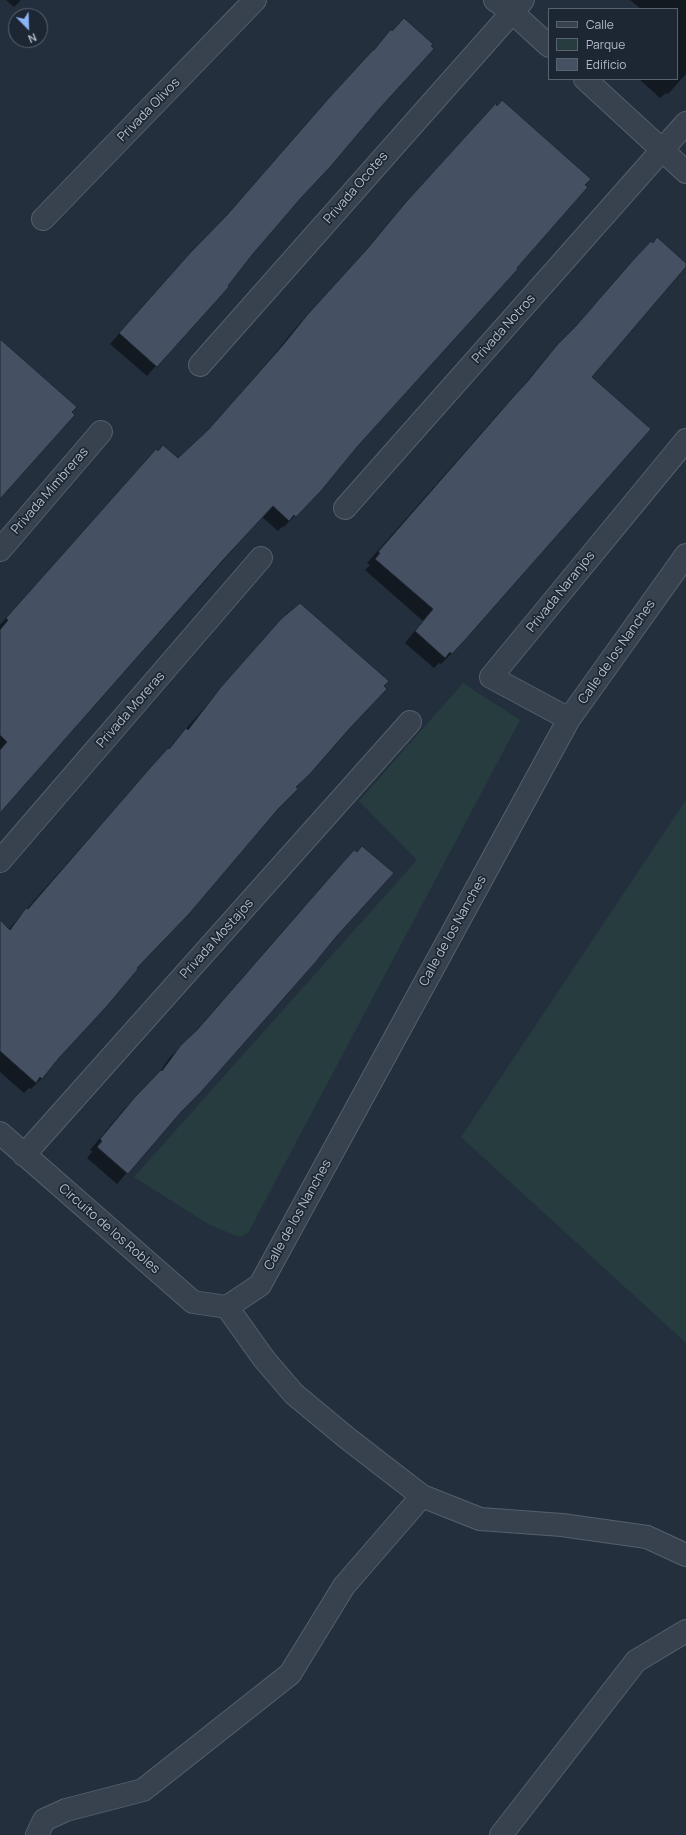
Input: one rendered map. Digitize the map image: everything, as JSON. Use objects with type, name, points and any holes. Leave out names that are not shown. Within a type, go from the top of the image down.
[{"type":"street","name":"Privada Olivos","points":[[43,219],[255,0]]},
{"type":"street","points":[[510,4],[548,45]]},
{"type":"street","name":"Privada Ocotes","points":[[200,365],[510,4]]},
{"type":"street","points":[[586,80],[686,172]]},
{"type":"street","name":"Privada Notros","points":[[345,508],[663,151],[686,123]]},
{"type":"street","name":"Privada Mimbreras","points":[[0,550],[101,432]]},
{"type":"street","name":"Privada Naranjos","points":[[569,719],[492,677],[686,440]]},
{"type":"street","name":"Calle de los Nanches","points":[[227,1307],[260,1285],[569,719],[686,555]]},
{"type":"street","name":"Privada Moreras","points":[[0,861],[261,558]]},
{"type":"street","name":"Privada Mostajos","points":[[24,1155],[410,722]]},
{"type":"street","name":"Circuito de los Robles","points":[[0,1133],[193,1302],[227,1307]]},
{"type":"street","points":[[227,1307],[264,1359],[294,1394],[347,1438],[422,1496],[480,1519],[562,1525],[647,1538],[686,1556]]},
{"type":"street","points":[[37,1835],[44,1820],[66,1810],[144,1790],[290,1674],[344,1586],[422,1496]]},
{"type":"street","points":[[501,1835],[636,1661],[686,1631]]},
{"type":"green space","points":[[463,683],[520,720],[248,1233],[239,1237],[208,1224],[134,1177],[417,860],[359,801]]},
{"type":"green space","points":[[686,800],[686,1343],[461,1137]]},
{"type":"building","points":[[404,18],[433,44],[431,46],[434,49],[301,198],[252,255],[228,286],[229,287],[157,367],[119,333],[190,253],[227,215],[391,29],[392,31]]},
{"type":"building","points":[[502,100],[591,179],[585,185],[588,187],[517,268],[518,269],[357,447],[321,491],[296,517],[294,515],[289,521],[273,506],[223,560],[0,813],[0,750],[7,742],[0,735],[0,630],[8,620],[6,618],[156,449],[158,451],[163,445],[178,458],[208,430],[283,345],[308,314],[367,249],[406,202],[496,103],[497,106]]},
{"type":"building","points":[[657,237],[686,263],[686,267],[592,377],[651,429],[465,640],[452,654],[450,652],[445,658],[415,631],[433,609],[375,559],[380,553],[378,552],[527,382],[557,345],[575,327],[634,259],[651,241],[653,243]]},
{"type":"building","points":[[0,339],[77,407],[72,412],[75,415],[0,499]]},
{"type":"building","points":[[300,603],[389,681],[384,686],[387,689],[350,728],[309,775],[296,787],[298,789],[279,808],[189,914],[137,968],[138,969],[108,1005],[59,1058],[42,1079],[40,1077],[36,1083],[0,1051],[0,920],[10,930],[26,908],[28,909],[150,768],[168,748],[169,749],[186,728],[188,730],[221,687],[281,619]]},
{"type":"building","points":[[362,846],[394,873],[201,1092],[182,1111],[128,1174],[97,1147],[102,1141],[100,1139],[135,1097],[161,1070],[162,1071],[181,1045],[197,1030],[337,869],[354,850],[357,852]]}]
